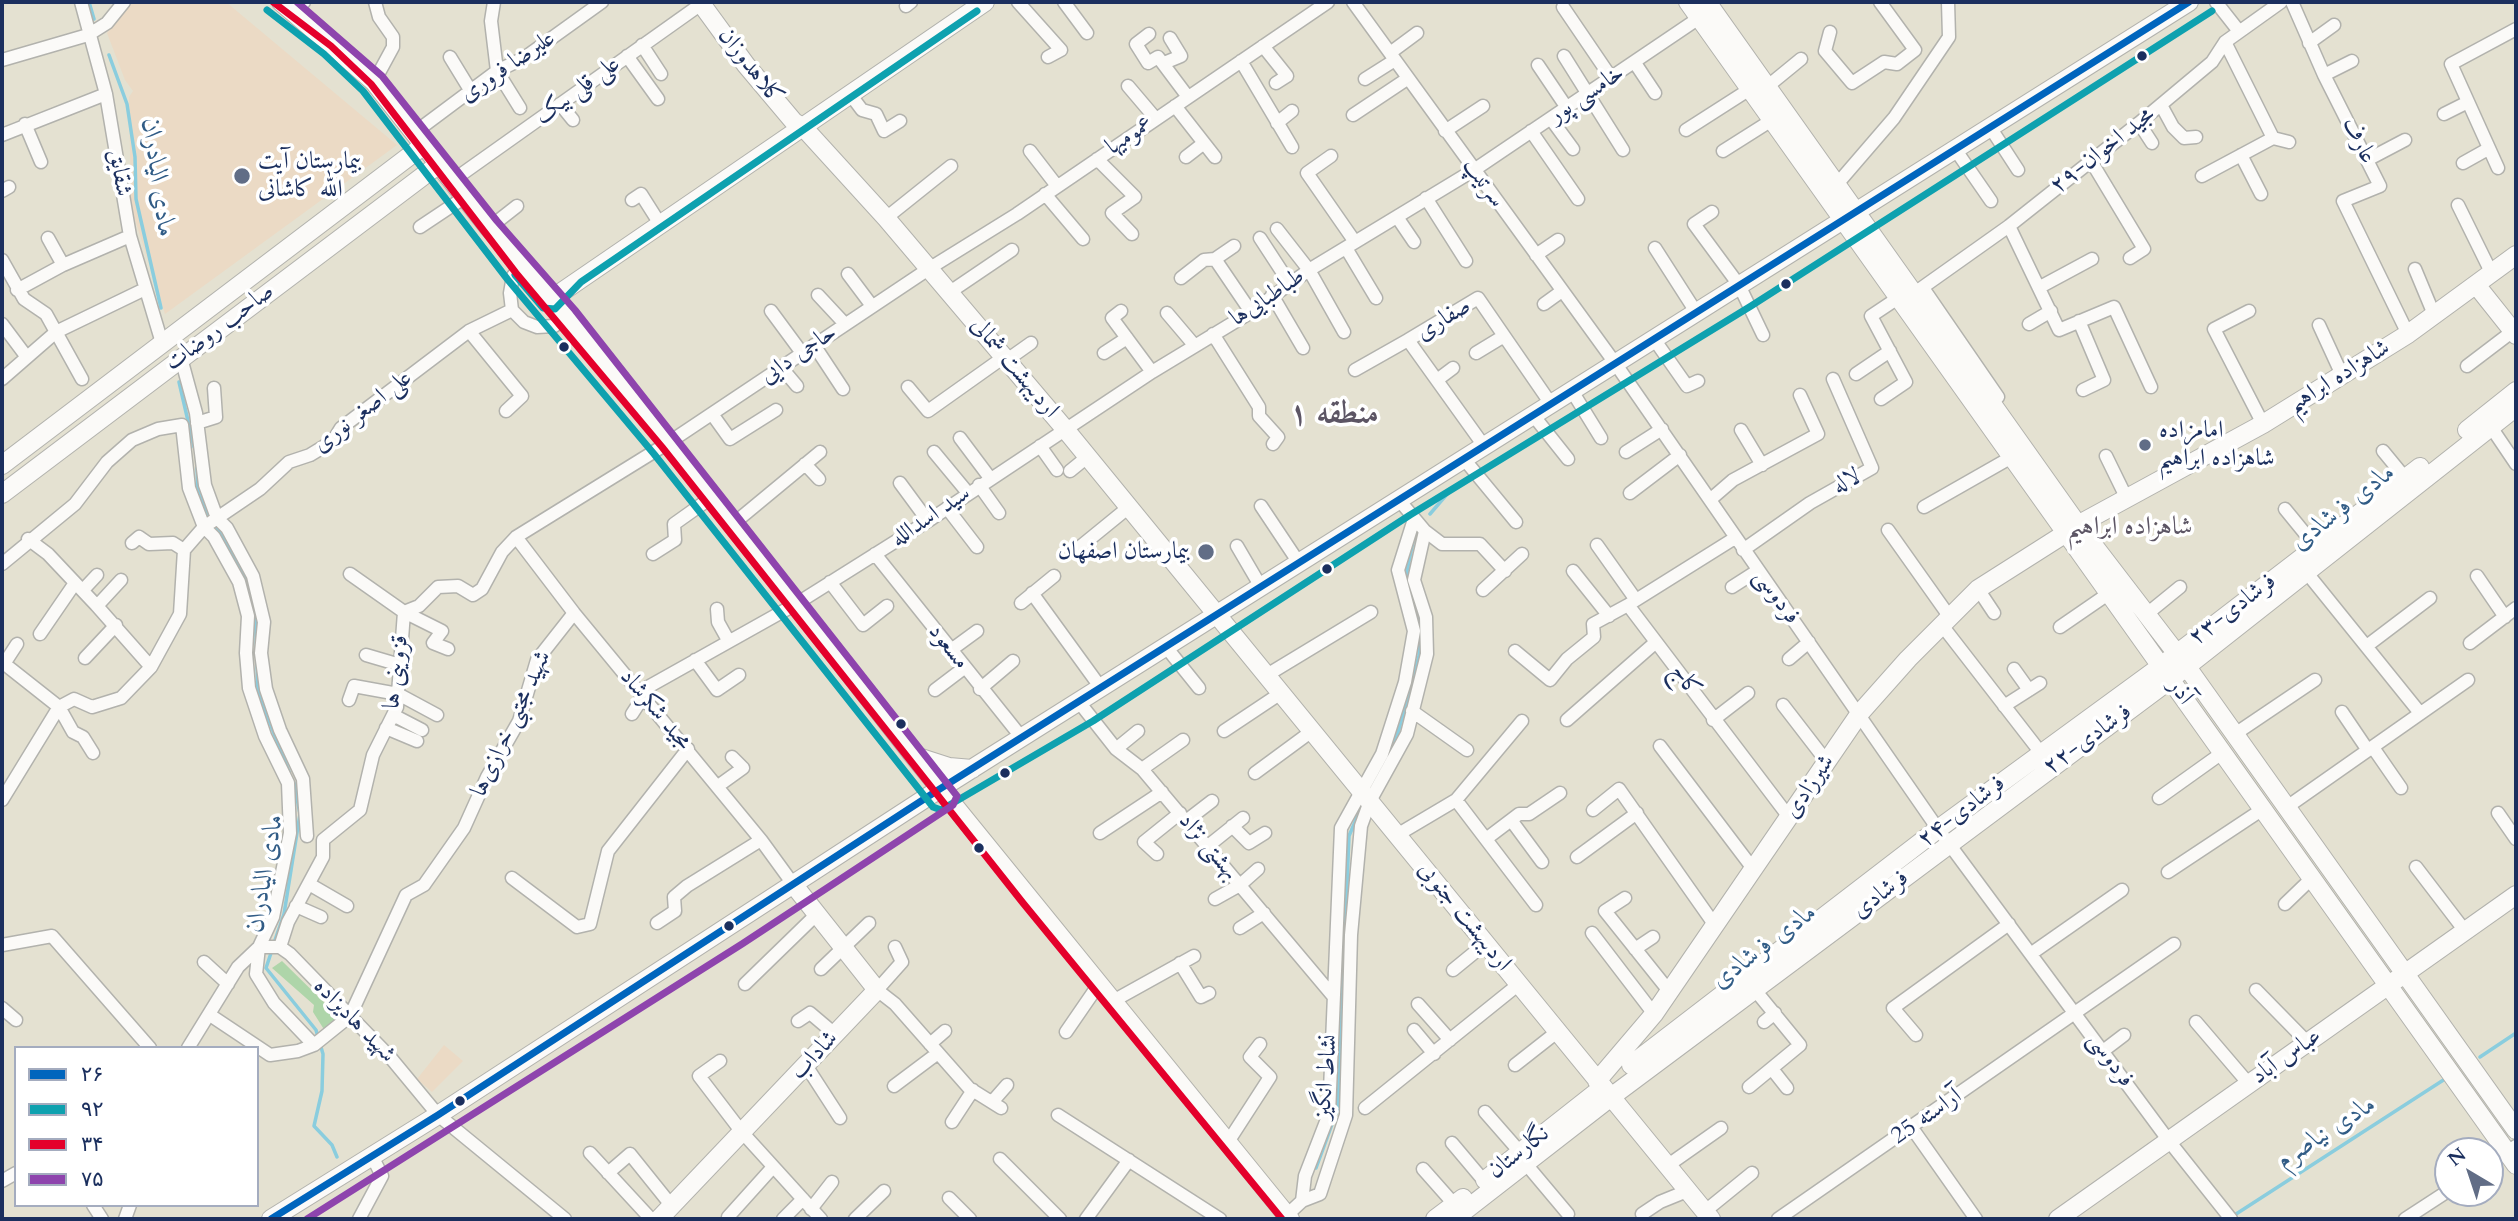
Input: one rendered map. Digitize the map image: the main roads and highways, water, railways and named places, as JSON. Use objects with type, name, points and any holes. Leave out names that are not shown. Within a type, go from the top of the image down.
[{"type":"main road","name":"کلاهدوزان","points":[[702,2],[746,65],[794,122],[804,128]]},
{"type":"main road","points":[[546,302],[985,2]]},
{"type":"main road","points":[[1688,2],[1710,8],[1768,86],[1806,154],[1850,215]]},
{"type":"main road","points":[[271,1219],[438,1115],[793,884],[941,794],[972,769],[2189,2]]},
{"type":"main road","points":[[292,5],[374,82],[546,302],[568,317],[796,604],[941,794],[1097,987],[1113,1001],[1228,1142],[1286,1218]]},
{"type":"main road","points":[[1710,8],[1750,89],[1772,120],[1838,183],[1850,215]]},
{"type":"main road","name":"اردیبهشت شمالی","points":[[804,128],[930,268],[1218,614]]},
{"type":"main road","name":"صاحب روضات","points":[[2,465],[79,409],[419,139]]},
{"type":"main road","name":"صاحب روضات","points":[[2,494],[439,164]]},
{"type":"main road","name":"آذر","points":[[1850,215],[1919,290],[1989,391],[2076,527],[2108,594],[2311,879],[2513,1154]]},
{"type":"main road","name":"آذر","points":[[1850,215],[1898,298],[2010,457],[2122,576],[2185,658],[2516,1130]]},
{"type":"main road","name":"شاهزاده ابراهیم","points":[[2076,527],[2263,424],[2434,317],[2516,255]]},
{"type":"main road","points":[[2477,286],[2515,333]]},
{"type":"main road","name":"۲۳-فرشادی","points":[[2185,658],[2316,547],[2516,391]]},
{"type":"main road","points":[[2185,658],[2307,573],[2516,407]]},
{"type":"main road","points":[[78,439],[68,436],[66,428],[79,409]]},
{"type":"main road","points":[[40,438],[46,444],[47,454],[42,464]]},
{"type":"main road","name":"شیرزادی","points":[[1604,1088],[1860,713],[1945,620],[1978,589],[2076,527]]},
{"type":"main road","name":"اردیبهشت جنوبی","points":[[1218,614],[1707,1215]]},
{"type":"main road","name":"۲۴-فرشادی","points":[[1750,985],[1944,836],[2041,753],[2185,658]]},
{"type":"main road","name":"۲۲-فرشادی","points":[[1944,836],[2166,673]]},
{"type":"main road","points":[[913,755],[949,767],[972,769]]},
{"type":"main road","name":"شاداب","points":[[659,1219],[741,1131],[807,1067],[877,990],[793,884]]},
{"type":"main road","name":"عباس آباد","points":[[2058,1219],[2516,895]]},
{"type":"main road","points":[[1631,1065],[1750,985]]},
{"type":"main road","points":[[1604,1088],[1750,985]]},
{"type":"main road","points":[[2462,1087],[2479,1075]]},
{"type":"main road","name":"نگارستان","points":[[1435,1219],[1454,1212],[1523,1158],[1604,1088]]},
{"type":"main road","name":"نگارستان","points":[[1454,1212],[1484,1181],[1523,1158]]},
{"type":"waterway","name":"مادی الیادران","points":[[89,2],[94,19]]},
{"type":"waterway","name":"مادی الیادران","points":[[109,55],[127,104],[135,157],[136,199],[161,308]]},
{"type":"waterway","name":"مادی الیادران","points":[[179,382],[194,447]]},
{"type":"waterway","name":"مادی الیادران","points":[[197,468],[198,491],[210,517]]},
{"type":"waterway","points":[[1430,514],[1448,493]]},
{"type":"waterway","name":"مادی الیادران","points":[[214,524],[248,580]]},
{"type":"waterway","points":[[1409,579],[1407,571],[1413,542]]},
{"type":"waterway","points":[[1416,606],[1421,622]]},
{"type":"waterway","name":"مادی الیادران","points":[[255,608],[258,692],[289,772]]},
{"type":"waterway","points":[[1388,754],[1397,736],[1419,656],[1421,630]]},
{"type":"waterway","name":"مادی فرشادی","points":[[2053,755],[2070,744]]},
{"type":"waterway","name":"مادی الیادران","points":[[274,943],[284,914],[300,814],[294,783]]},
{"type":"waterway","points":[[1345,932],[1349,836],[1363,803]]},
{"type":"waterway","name":"مادی الیادران","points":[[272,950],[266,968],[316,1030],[323,1054],[322,1091],[314,1126],[332,1145],[337,1157]]},
{"type":"waterway","points":[[1316,1168],[1338,1108],[1344,957]]},
{"type":"waterway","name":"مادی نیاصرم","points":[[2480,1057],[2516,1033]]},
{"type":"waterway","name":"مادی نیاصرم","points":[[2233,1216],[2445,1079]]},
{"type":"place","name":"بیمارستان آیت الله کاشانی","points":[[242,176]]},
{"type":"place","name":"امامزاده شاهزاده ابراهیم","points":[[2145,445]]},
{"type":"place","name":"بیمارستان اصفهان","points":[[1206,552]]},
{"type":"district","name":"منطقه ۱","points":[[1334,416]]},
{"type":"district","name":"شاهزاده ابراهیم","points":[[2130,528]]}]
